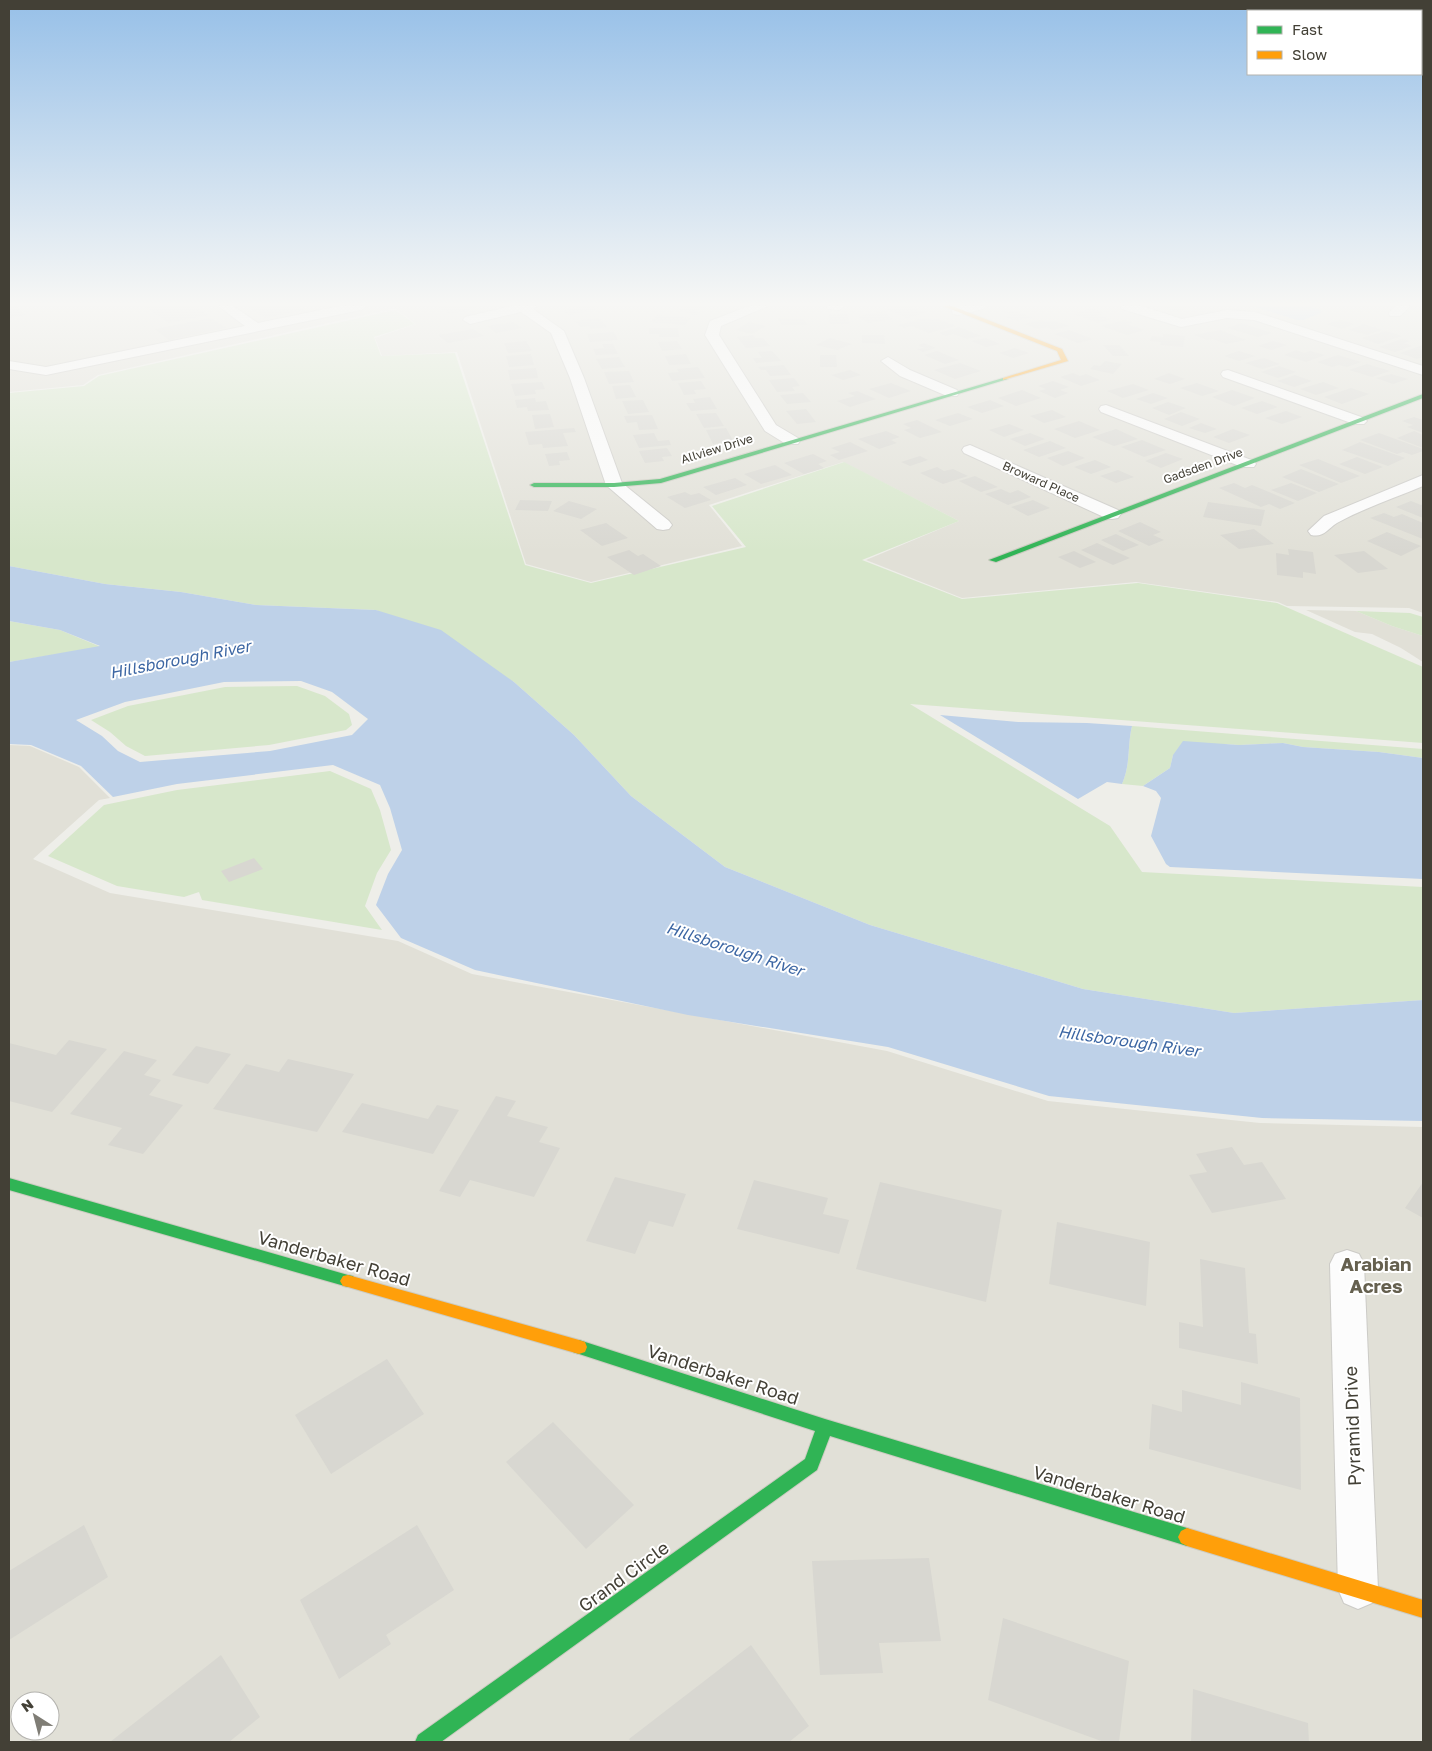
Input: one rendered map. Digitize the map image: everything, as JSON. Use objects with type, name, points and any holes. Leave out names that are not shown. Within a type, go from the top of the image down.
[{"type":"street","points":[[580,388],[614,485],[663,525]]},
{"type":"street","points":[[745,388],[770,428],[792,441]]},
{"type":"street","points":[[940,388],[952,393]]},
{"type":"street","name":"Allview Drive","points":[[534,485],[614,485],[661,480],[971,388]]},
{"type":"street","points":[[1267,388],[1359,420]]},
{"type":"street","name":"Gadsden Drive","points":[[993,560],[1423,396]]},
{"type":"street","points":[[1106,409],[1248,464]]},
{"type":"street","name":"Broward Place","points":[[970,450],[1112,514]]},
{"type":"street","points":[[1318,531],[1330,520],[1423,480]]},
{"type":"street","name":"Vanderbaker Road","points":[[9,1184],[607,1354],[825,1427],[1423,1609]]},
{"type":"street","name":"Pyramid Drive","points":[[1347,1264],[1358,1588]]},
{"type":"street","name":"Grand Circle","points":[[425,1742],[811,1464],[825,1427]]},
{"type":"shaded area","points":[[9,388],[54,388],[9,392]]},
{"type":"shaded area","points":[[469,388],[1423,388],[1423,613],[1409,608],[1287,606],[1278,602],[1136,582],[962,598],[866,560],[959,521],[843,462],[709,505],[742,546],[591,582],[526,564]]},
{"type":"shaded area","points":[[1306,610],[1356,611],[1423,636],[1423,662],[1401,648],[1372,634],[1355,632]]},
{"type":"shaded area","points":[[9,745],[30,746],[79,767],[110,798],[99,800],[33,859],[110,893],[398,941],[472,974],[887,1051],[1048,1101],[1260,1123],[1423,1127],[1423,1742],[9,1742]]},
{"type":"green space","points":[[66,388],[466,388],[525,565],[591,583],[746,547],[712,506],[844,462],[959,521],[862,560],[962,599],[1138,583],[1277,603],[1423,667],[1423,743],[910,704],[1110,826],[1142,872],[1423,887],[1423,1000],[1234,1013],[1083,989],[870,925],[725,867],[631,796],[574,735],[514,682],[376,610],[256,605],[181,592],[105,584],[9,566],[9,393]]},
{"type":"green space","points":[[1356,611],[1410,613],[1423,617],[1423,636],[1392,626]]},
{"type":"green space","points":[[9,621],[60,630],[101,647],[9,662]]},
{"type":"green space","points":[[297,686],[325,696],[349,714],[352,725],[346,730],[269,745],[145,756],[126,746],[110,732],[91,720],[128,706],[225,687]]},
{"type":"green space","points":[[1132,726],[1423,749],[1423,758],[1379,752],[1303,747],[1283,743],[1225,744],[1173,755],[1170,768],[1143,786],[1122,784],[1127,769]]},
{"type":"green space","points":[[330,771],[371,789],[380,810],[391,850],[377,873],[365,906],[382,930],[202,900],[199,892],[184,897],[117,886],[48,856],[104,805],[177,790]]},
{"type":"water","name":"Hillsborough River","points":[[9,566],[105,584],[181,592],[256,605],[376,610],[441,630],[514,682],[574,735],[631,796],[725,867],[870,925],[1083,989],[1234,1013],[1423,1000],[1423,1121],[1262,1118],[1049,1096],[888,1047],[688,1015],[475,970],[401,938],[376,905],[388,874],[402,850],[390,808],[380,785],[333,765],[177,784],[113,797],[81,766],[31,745],[9,744],[9,662],[100,646],[60,630],[9,621]],"holes":[[[301,681],[332,692],[368,719],[352,735],[270,751],[140,762],[118,751],[102,736],[76,720],[125,702],[224,682]]]},
{"type":"water","points":[[940,715],[1018,722],[1132,726],[1125,776],[1122,784],[1107,782],[1078,799]]},
{"type":"water","points":[[1183,741],[1239,745],[1283,743],[1303,747],[1379,752],[1423,758],[1423,879],[1170,867],[1166,864],[1151,836],[1161,798],[1156,791],[1143,786],[1170,768],[1173,755]]},
{"type":"building","points":[[512,388],[545,389],[535,390],[536,394],[515,396]]},
{"type":"building","points":[[613,388],[631,388],[636,397],[616,399]]},
{"type":"building","points":[[680,388],[706,389],[694,390],[696,394],[684,395]]},
{"type":"building","points":[[774,388],[793,388],[795,391],[777,392]]},
{"type":"building","points":[[903,388],[911,391],[889,398],[869,389]]},
{"type":"building","points":[[1043,388],[1067,388],[1060,390],[1068,393],[1055,398],[1039,391],[1046,389]]},
{"type":"building","points":[[1119,388],[1143,388],[1149,390],[1123,398],[1107,391]]},
{"type":"building","points":[[1180,388],[1210,388],[1219,391],[1202,396]]},
{"type":"building","points":[[1304,388],[1339,388],[1316,395],[1300,389]]},
{"type":"building","points":[[1351,388],[1369,394],[1342,404],[1324,397]]},
{"type":"building","points":[[1022,390],[1041,398],[1016,406],[998,398]]},
{"type":"building","points":[[1232,390],[1255,398],[1234,406],[1212,397]]},
{"type":"building","points":[[857,391],[876,399],[850,407],[837,401],[855,396],[848,393]]},
{"type":"building","points":[[803,393],[811,402],[787,404],[780,395]]},
{"type":"building","points":[[1153,393],[1168,398],[1151,404],[1136,399]]},
{"type":"building","points":[[710,397],[717,409],[691,411],[686,403],[695,403],[693,399]]},
{"type":"building","points":[[535,398],[536,402],[546,401],[549,410],[528,411],[527,407],[517,408],[515,400]]},
{"type":"building","points":[[643,400],[649,412],[628,414],[622,401]]},
{"type":"building","points":[[990,400],[1004,406],[982,413],[967,407]]},
{"type":"building","points":[[1262,401],[1278,407],[1257,414],[1241,408]]},
{"type":"building","points":[[1168,402],[1186,408],[1169,415],[1152,408]]},
{"type":"building","points":[[806,409],[816,422],[797,424],[786,411]]},
{"type":"building","points":[[1052,410],[1066,417],[1044,423],[1030,416]]},
{"type":"building","points":[[1286,411],[1302,417],[1282,424],[1265,418]]},
{"type":"building","points":[[1181,412],[1200,419],[1182,426],[1164,419]]},
{"type":"building","points":[[716,413],[724,426],[704,428],[696,414]]},
{"type":"building","points":[[958,413],[973,419],[950,426],[935,420]]},
{"type":"building","points":[[550,414],[554,427],[535,429],[532,415]]},
{"type":"building","points":[[652,415],[658,429],[639,430],[637,422],[627,423],[624,416]]},
{"type":"building","points":[[1414,417],[1423,420],[1423,433],[1407,427],[1413,425],[1402,421]]},
{"type":"building","points":[[917,420],[942,432],[920,438],[904,430],[911,428],[903,424]]},
{"type":"building","points":[[1079,421],[1100,430],[1075,438],[1054,429]]},
{"type":"building","points":[[1201,423],[1217,429],[1205,433],[1189,428]]},
{"type":"building","points":[[1009,424],[1024,430],[1004,437],[989,430]]},
{"type":"building","points":[[574,428],[576,432],[563,433],[568,446],[543,448],[542,444],[529,445],[525,432]]},
{"type":"building","points":[[726,428],[734,442],[713,444],[706,430]]},
{"type":"building","points":[[1116,429],[1138,439],[1114,446],[1092,437]]},
{"type":"building","points":[[1233,429],[1250,435],[1229,443],[1213,437]]},
{"type":"building","points":[[886,431],[900,437],[891,440],[897,443],[879,449],[858,439]]},
{"type":"building","points":[[1414,431],[1423,435],[1423,448],[1397,438]]},
{"type":"building","points":[[654,433],[658,441],[669,440],[671,445],[639,448],[633,435]]},
{"type":"building","points":[[1030,433],[1045,439],[1025,446],[1010,439]]},
{"type":"building","points":[[1379,433],[1423,449],[1423,451],[1412,455],[1403,452],[1397,454],[1360,440]]},
{"type":"building","points":[[1142,440],[1166,450],[1144,457],[1121,447]]},
{"type":"building","points":[[1050,441],[1066,448],[1039,457],[1023,450]]},
{"type":"building","points":[[850,442],[868,451],[839,460],[830,455],[840,452],[831,448]]},
{"type":"building","points":[[1360,442],[1405,458],[1388,466],[1342,450]]},
{"type":"building","points":[[667,448],[672,456],[662,457],[664,461],[645,463],[639,451]]},
{"type":"building","points":[[1068,451],[1085,458],[1063,466],[1047,458]]},
{"type":"building","points":[[567,452],[570,460],[559,461],[560,465],[549,466],[545,454]]},
{"type":"building","points":[[1166,453],[1183,459],[1161,468],[1145,461]]},
{"type":"building","points":[[813,454],[827,461],[818,464],[824,468],[804,474],[784,463]]},
{"type":"building","points":[[920,456],[928,460],[910,466],[901,462]]},
{"type":"building","points":[[1357,457],[1383,467],[1365,474],[1339,464]]},
{"type":"building","points":[[1318,459],[1360,476],[1341,483],[1299,465]]},
{"type":"building","points":[[1095,460],[1111,467],[1091,474],[1074,467]]},
{"type":"building","points":[[775,465],[792,475],[761,484],[744,474]]},
{"type":"building","points":[[937,467],[944,471],[953,469],[968,476],[943,484],[920,473]]},
{"type":"building","points":[[1301,469],[1339,484],[1319,492],[1282,477]]},
{"type":"building","points":[[1118,470],[1134,477],[1116,483],[1100,476]]},
{"type":"building","points":[[975,476],[998,487],[981,492],[959,481]]},
{"type":"building","points":[[735,478],[747,485],[716,495],[703,487]]},
{"type":"building","points":[[1234,483],[1245,488],[1252,485],[1295,503],[1280,509],[1269,504],[1261,507],[1219,488]]},
{"type":"building","points":[[1291,483],[1317,493],[1298,501],[1271,490]]},
{"type":"building","points":[[1001,489],[1010,493],[1018,490],[1031,497],[1008,505],[985,494]]},
{"type":"building","points":[[685,492],[691,495],[699,493],[711,500],[685,508],[667,497]]},
{"type":"building","points":[[520,500],[552,501],[548,511],[515,510]]},
{"type":"building","points":[[1033,500],[1050,508],[1028,516],[1011,507]]},
{"type":"building","points":[[569,501],[597,509],[581,519],[553,511]]},
{"type":"building","points":[[1411,501],[1423,504],[1423,518],[1396,507]]},
{"type":"building","points":[[1208,502],[1265,510],[1261,526],[1203,517]]},
{"type":"building","points":[[1384,513],[1394,517],[1402,514],[1423,523],[1423,539],[1370,518]]},
{"type":"building","points":[[1140,522],[1161,532],[1153,535],[1164,540],[1149,546],[1118,531]]},
{"type":"building","points":[[606,523],[628,538],[602,546],[580,530]]},
{"type":"building","points":[[1254,529],[1274,544],[1239,549],[1220,535]]},
{"type":"building","points":[[1387,532],[1421,546],[1401,556],[1367,541]]},
{"type":"building","points":[[1116,534],[1139,545],[1123,551],[1101,540]]},
{"type":"building","points":[[1097,543],[1130,558],[1113,565],[1081,550]]},
{"type":"building","points":[[1288,549],[1313,552],[1316,574],[1303,572],[1303,578],[1277,575],[1276,553],[1289,555]]},
{"type":"building","points":[[629,550],[638,556],[643,554],[661,566],[634,575],[607,557]]},
{"type":"building","points":[[1074,551],[1096,562],[1080,568],[1058,557]]},
{"type":"building","points":[[1364,551],[1388,569],[1358,573],[1334,555]]},
{"type":"building","points":[[254,858],[263,869],[229,882],[221,871]]},
{"type":"building","points":[[69,1040],[107,1049],[52,1112],[9,1101],[9,1043],[56,1055]]},
{"type":"building","points":[[196,1046],[231,1054],[208,1084],[172,1075]]},
{"type":"building","points":[[124,1051],[157,1060],[144,1075],[161,1080],[149,1095],[183,1105],[143,1154],[108,1145],[122,1128],[70,1114]]},
{"type":"building","points":[[288,1059],[354,1074],[317,1132],[213,1109],[246,1064],[279,1072]]},
{"type":"building","points":[[496,1096],[516,1101],[507,1116],[548,1127],[539,1142],[560,1148],[534,1197],[470,1180],[460,1197],[439,1191]]},
{"type":"building","points":[[362,1103],[428,1119],[437,1105],[459,1110],[433,1154],[342,1132]]},
{"type":"building","points":[[1232,1147],[1244,1165],[1262,1162],[1286,1199],[1212,1213],[1189,1175],[1207,1172],[1196,1154]]},
{"type":"building","points":[[615,1177],[686,1194],[673,1227],[649,1221],[635,1254],[586,1241]]},
{"type":"building","points":[[754,1180],[828,1198],[823,1214],[849,1220],[839,1254],[737,1229]]},
{"type":"building","points":[[880,1182],[1002,1210],[986,1302],[856,1269]]},
{"type":"building","points":[[1423,1182],[1423,1218],[1405,1208]]},
{"type":"building","points":[[1057,1222],[1150,1242],[1146,1306],[1049,1284]]},
{"type":"building","points":[[1200,1259],[1245,1268],[1249,1333],[1256,1334],[1258,1364],[1179,1348],[1179,1322],[1203,1327]]},
{"type":"building","points":[[387,1359],[424,1414],[331,1474],[295,1415]]},
{"type":"building","points":[[1241,1382],[1300,1398],[1301,1490],[1149,1449],[1152,1404],[1182,1412],[1182,1390],[1241,1405]]},
{"type":"building","points":[[553,1422],[634,1505],[586,1549],[506,1462]]},
{"type":"building","points":[[84,1525],[108,1577],[9,1640],[9,1571]]},
{"type":"building","points":[[417,1525],[454,1590],[386,1635],[391,1644],[339,1679],[300,1600]]},
{"type":"building","points":[[929,1558],[941,1641],[879,1643],[883,1673],[820,1675],[812,1561]]},
{"type":"building","points":[[1003,1618],[1129,1661],[1119,1742],[1104,1742],[988,1700]]},
{"type":"building","points":[[751,1645],[809,1726],[789,1742],[631,1742],[629,1739]]},
{"type":"building","points":[[221,1655],[260,1717],[229,1742],[110,1742]]},
{"type":"building","points":[[1193,1689],[1308,1723],[1309,1742],[1191,1742]]},
{"type":"traffic: fast","points":[[534,485],[614,485],[661,481],[976,388]]},
{"type":"traffic: fast","points":[[993,560],[1423,396]]},
{"type":"traffic: fast","points":[[9,1184],[348,1281]]},
{"type":"traffic: fast","points":[[579,1347],[825,1427],[1187,1537]]},
{"type":"traffic: fast","points":[[425,1742],[811,1464],[825,1427]]},
{"type":"traffic: slow","points":[[348,1281],[579,1347]]},
{"type":"traffic: slow","points":[[1187,1537],[1423,1609]]},
{"type":"district","name":"Arabian Acres","points":[[1376,1275]]}]
